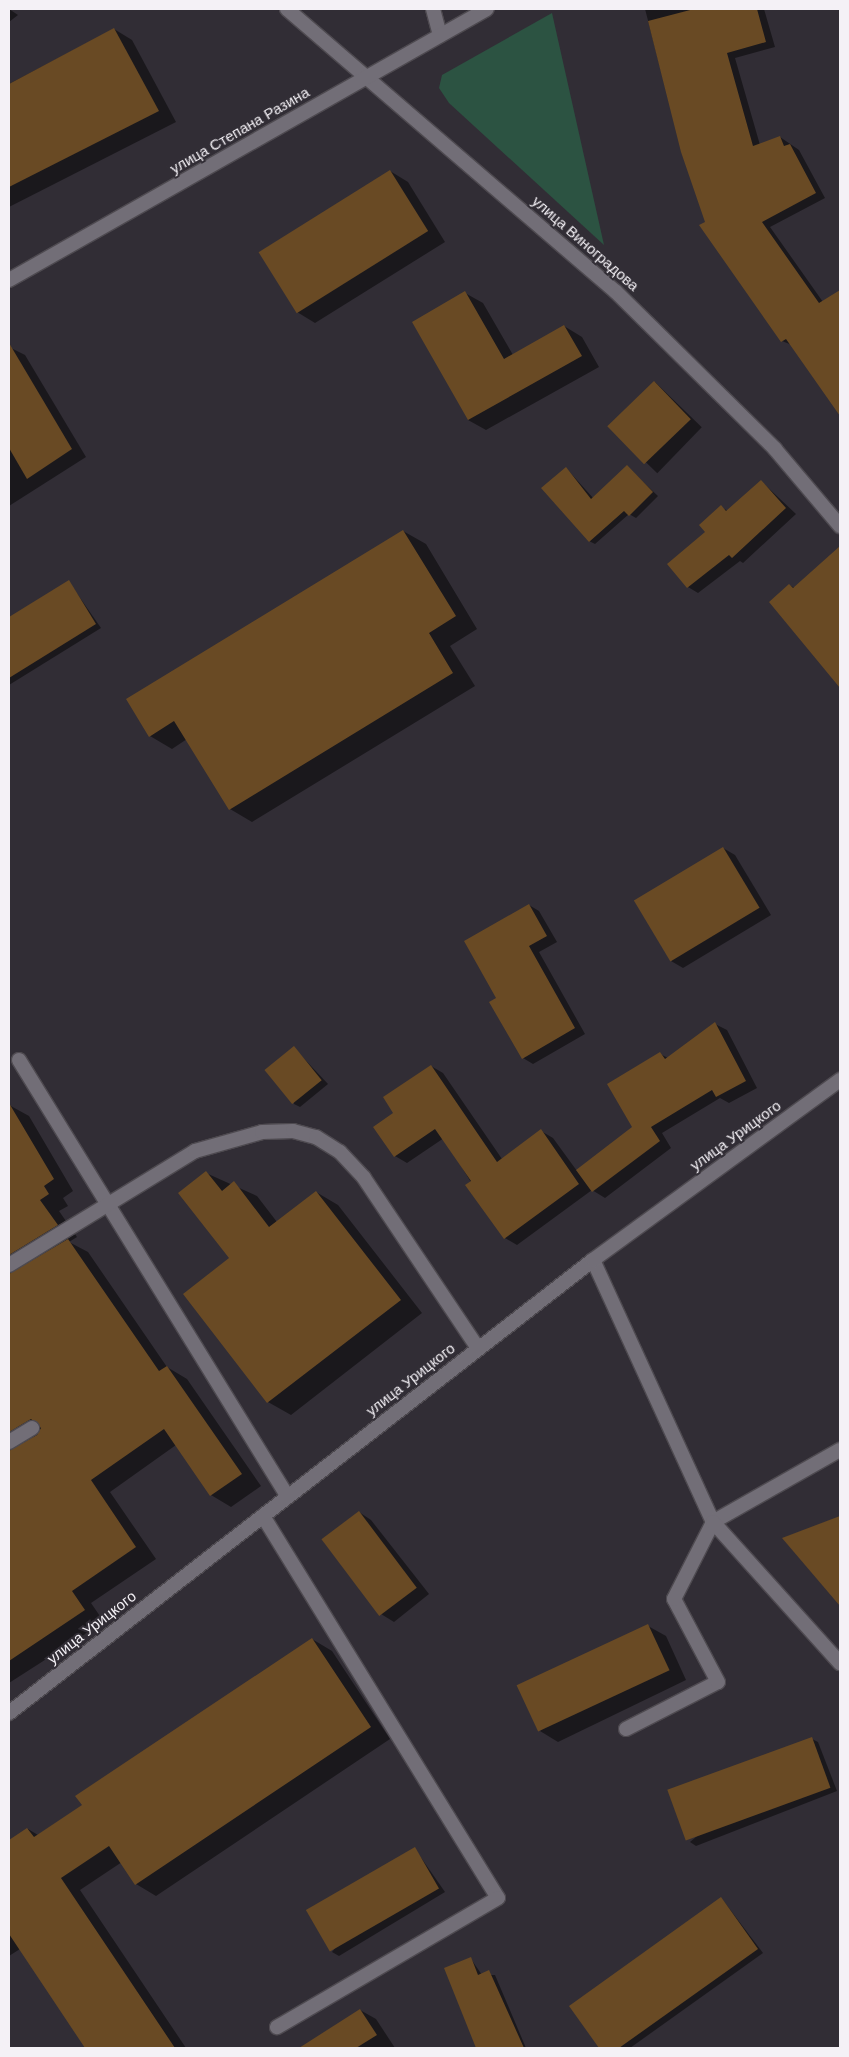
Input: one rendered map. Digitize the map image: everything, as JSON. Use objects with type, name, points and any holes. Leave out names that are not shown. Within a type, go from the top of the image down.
[{"type":"street","name":"улица Виноградова","points":[[287,9],[616,292],[775,449],[840,526]]},
{"type":"street","points":[[433,9],[440,35]]},
{"type":"street","name":"улица Степана Разина","points":[[9,280],[487,9]]},
{"type":"street","points":[[19,1060],[288,1497]]},
{"type":"street","name":"улица Урицкого","points":[[9,1713],[593,1260],[840,1080]]},
{"type":"street","points":[[9,1265],[106,1202],[196,1151],[262,1132],[293,1132],[316,1137],[340,1152],[364,1178],[478,1348]]},
{"type":"street","points":[[593,1260],[713,1522],[840,1663]]},
{"type":"street","points":[[9,1442],[32,1428]]},
{"type":"street","points":[[626,1728],[718,1682],[674,1599],[713,1522],[840,1450]]},
{"type":"street","points":[[263,1516],[498,1898],[276,2027]]},
{"type":"green space","points":[[552,13],[604,245],[449,103],[439,88],[442,75]]},
{"type":"building","points":[[694,9],[757,9],[766,42],[727,53],[753,146],[780,136],[784,146],[790,144],[816,193],[762,222],[819,303],[840,290],[840,416],[786,339],[781,342],[699,225],[705,222],[681,152],[648,21]]},
{"type":"building","points":[[114,28],[159,111],[9,187],[9,84]]},
{"type":"building","points":[[390,170],[428,231],[297,313],[259,252]]},
{"type":"building","points":[[465,291],[504,359],[564,325],[582,356],[468,420],[412,322]]},
{"type":"building","points":[[9,343],[72,449],[27,479],[9,448]]},
{"type":"building","points":[[654,381],[691,419],[644,464],[607,426]]},
{"type":"building","points":[[627,465],[653,492],[629,516],[624,511],[589,542],[541,488],[566,467],[591,499]]},
{"type":"building","points":[[761,480],[786,508],[732,558],[729,555],[687,588],[667,564],[705,532],[699,525],[721,505],[726,511]]},
{"type":"building","points":[[403,530],[456,616],[429,633],[453,673],[229,810],[174,721],[149,737],[126,699]]},
{"type":"building","points":[[840,546],[840,688],[769,602],[789,584],[793,588]]},
{"type":"building","points":[[69,580],[96,624],[9,678],[9,617]]},
{"type":"building","points":[[723,847],[760,908],[670,961],[634,901]]},
{"type":"building","points":[[529,904],[547,936],[529,946],[575,1028],[522,1059],[489,1002],[496,998],[464,941]]},
{"type":"building","points":[[715,1022],[746,1081],[716,1097],[712,1090],[651,1127],[660,1141],[592,1192],[576,1170],[632,1127],[607,1084],[660,1052],[665,1059]]},
{"type":"building","points":[[294,1046],[322,1080],[292,1104],[264,1070]]},
{"type":"building","points":[[431,1065],[497,1162],[541,1129],[579,1184],[504,1239],[465,1185],[471,1181],[435,1129],[394,1157],[373,1127],[393,1113],[383,1097]]},
{"type":"building","points":[[9,1103],[54,1179],[44,1186],[49,1194],[40,1200],[58,1225],[9,1255]]},
{"type":"building","points":[[206,1171],[222,1191],[234,1181],[269,1227],[316,1191],[401,1300],[267,1403],[183,1294],[229,1258],[178,1193]]},
{"type":"building","points":[[68,1239],[159,1371],[167,1366],[242,1474],[210,1496],[164,1429],[91,1480],[136,1547],[72,1591],[85,1610],[9,1661],[9,1451],[37,1435],[41,1428],[31,1419],[9,1432],[9,1274]]},
{"type":"building","points":[[359,1511],[417,1588],[379,1616],[321,1539]]},
{"type":"building","points":[[840,1516],[840,1606],[782,1538]]},
{"type":"building","points":[[648,1624],[670,1670],[538,1732],[517,1685]]},
{"type":"building","points":[[312,1638],[371,1727],[135,1885],[109,1846],[61,1878],[175,2048],[85,2048],[9,1934],[9,1840],[27,1828],[34,1837],[82,1805],[75,1796]]},
{"type":"building","points":[[812,1737],[830,1788],[686,1840],[667,1790]]},
{"type":"building","points":[[415,1847],[439,1889],[330,1952],[306,1910]]},
{"type":"building","points":[[721,1897],[758,1949],[619,2048],[599,2048],[569,2006]]},
{"type":"building","points":[[471,1957],[478,1975],[489,1970],[524,2048],[476,2048],[444,1968]]},
{"type":"building","points":[[360,2009],[377,2035],[356,2048],[299,2048]]}]
